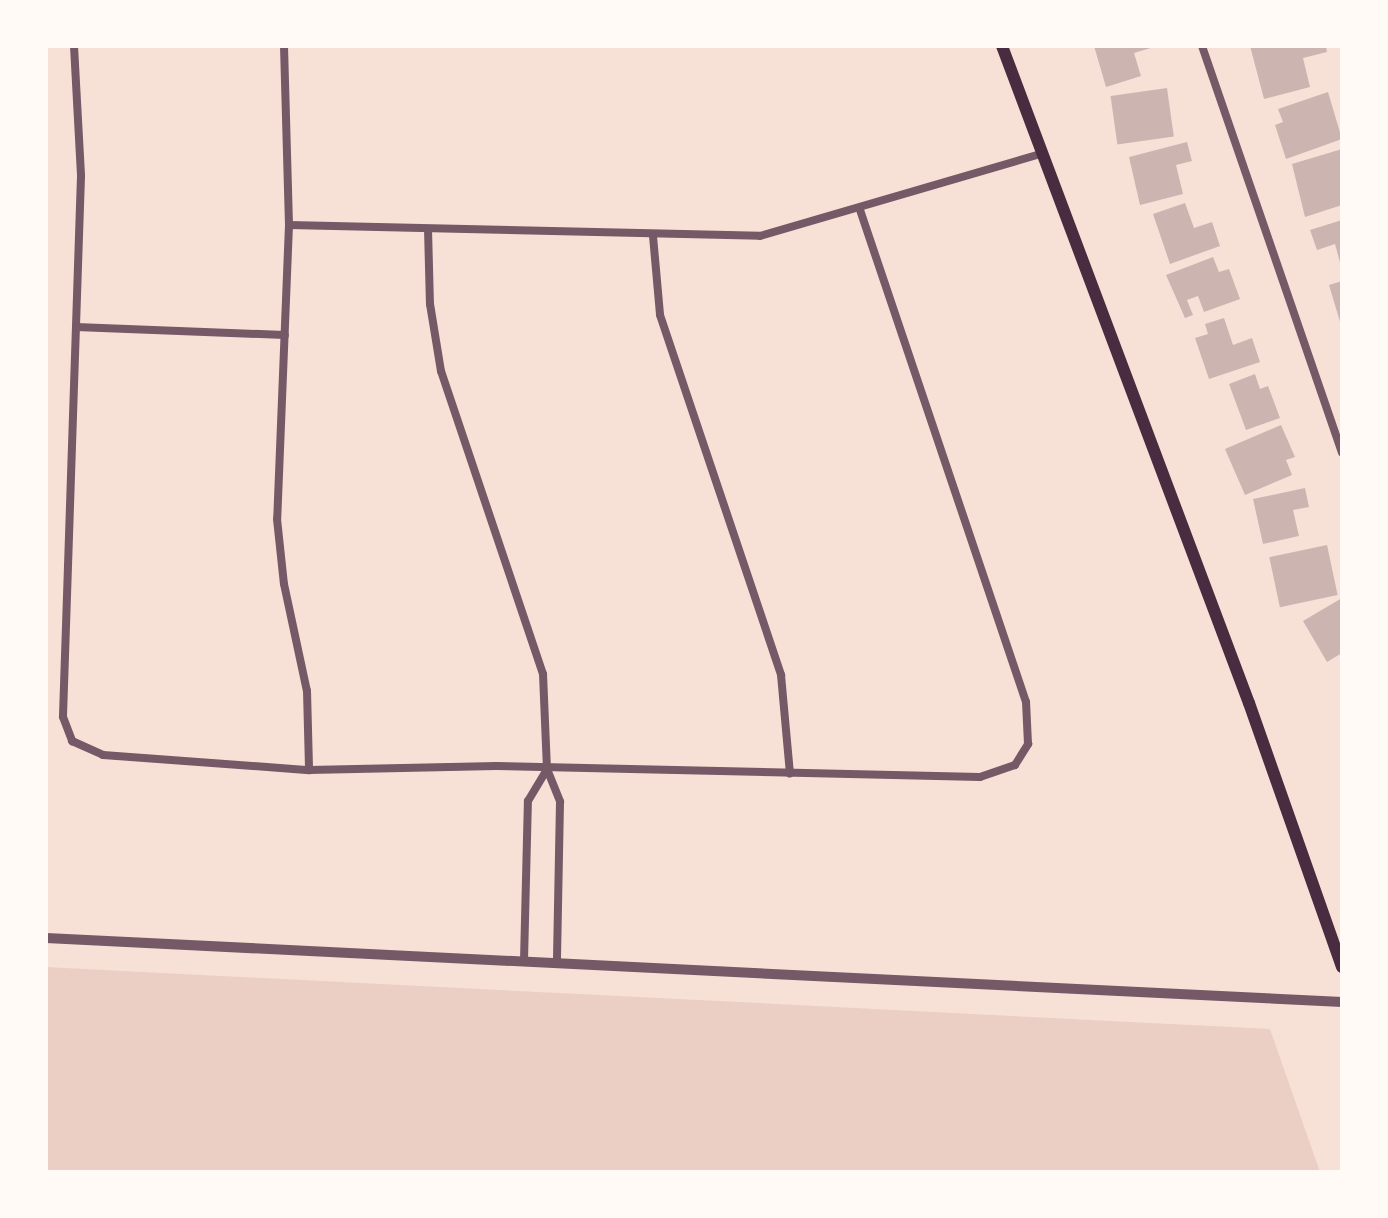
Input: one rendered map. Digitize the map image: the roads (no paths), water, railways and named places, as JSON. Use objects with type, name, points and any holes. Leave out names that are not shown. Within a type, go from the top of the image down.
[{"type":"main road","points":[[1002,46],[1249,703],[1342,967]]},
{"type":"street","points":[[74,46],[81,148],[63,717],[72,741],[82,749],[114,757],[309,770],[547,769],[980,777],[1004,771],[1023,757],[1030,731],[1026,702],[860,210]]},
{"type":"street","points":[[284,46],[289,225],[277,519],[284,584],[307,691],[309,770]]},
{"type":"street","points":[[1202,46],[1340,439],[1342,453]]},
{"type":"street","points":[[289,225],[653,236],[760,236],[860,210],[1041,154]]},
{"type":"street","points":[[428,229],[430,304],[441,371],[543,674],[547,769],[560,802],[557,963]]},
{"type":"street","points":[[653,236],[660,315],[781,675],[790,774]]},
{"type":"street","points":[[76,327],[285,335]]},
{"type":"street","points":[[524,961],[528,801],[547,769]]},
{"type":"street","points":[[46,938],[1342,1002]]}]
